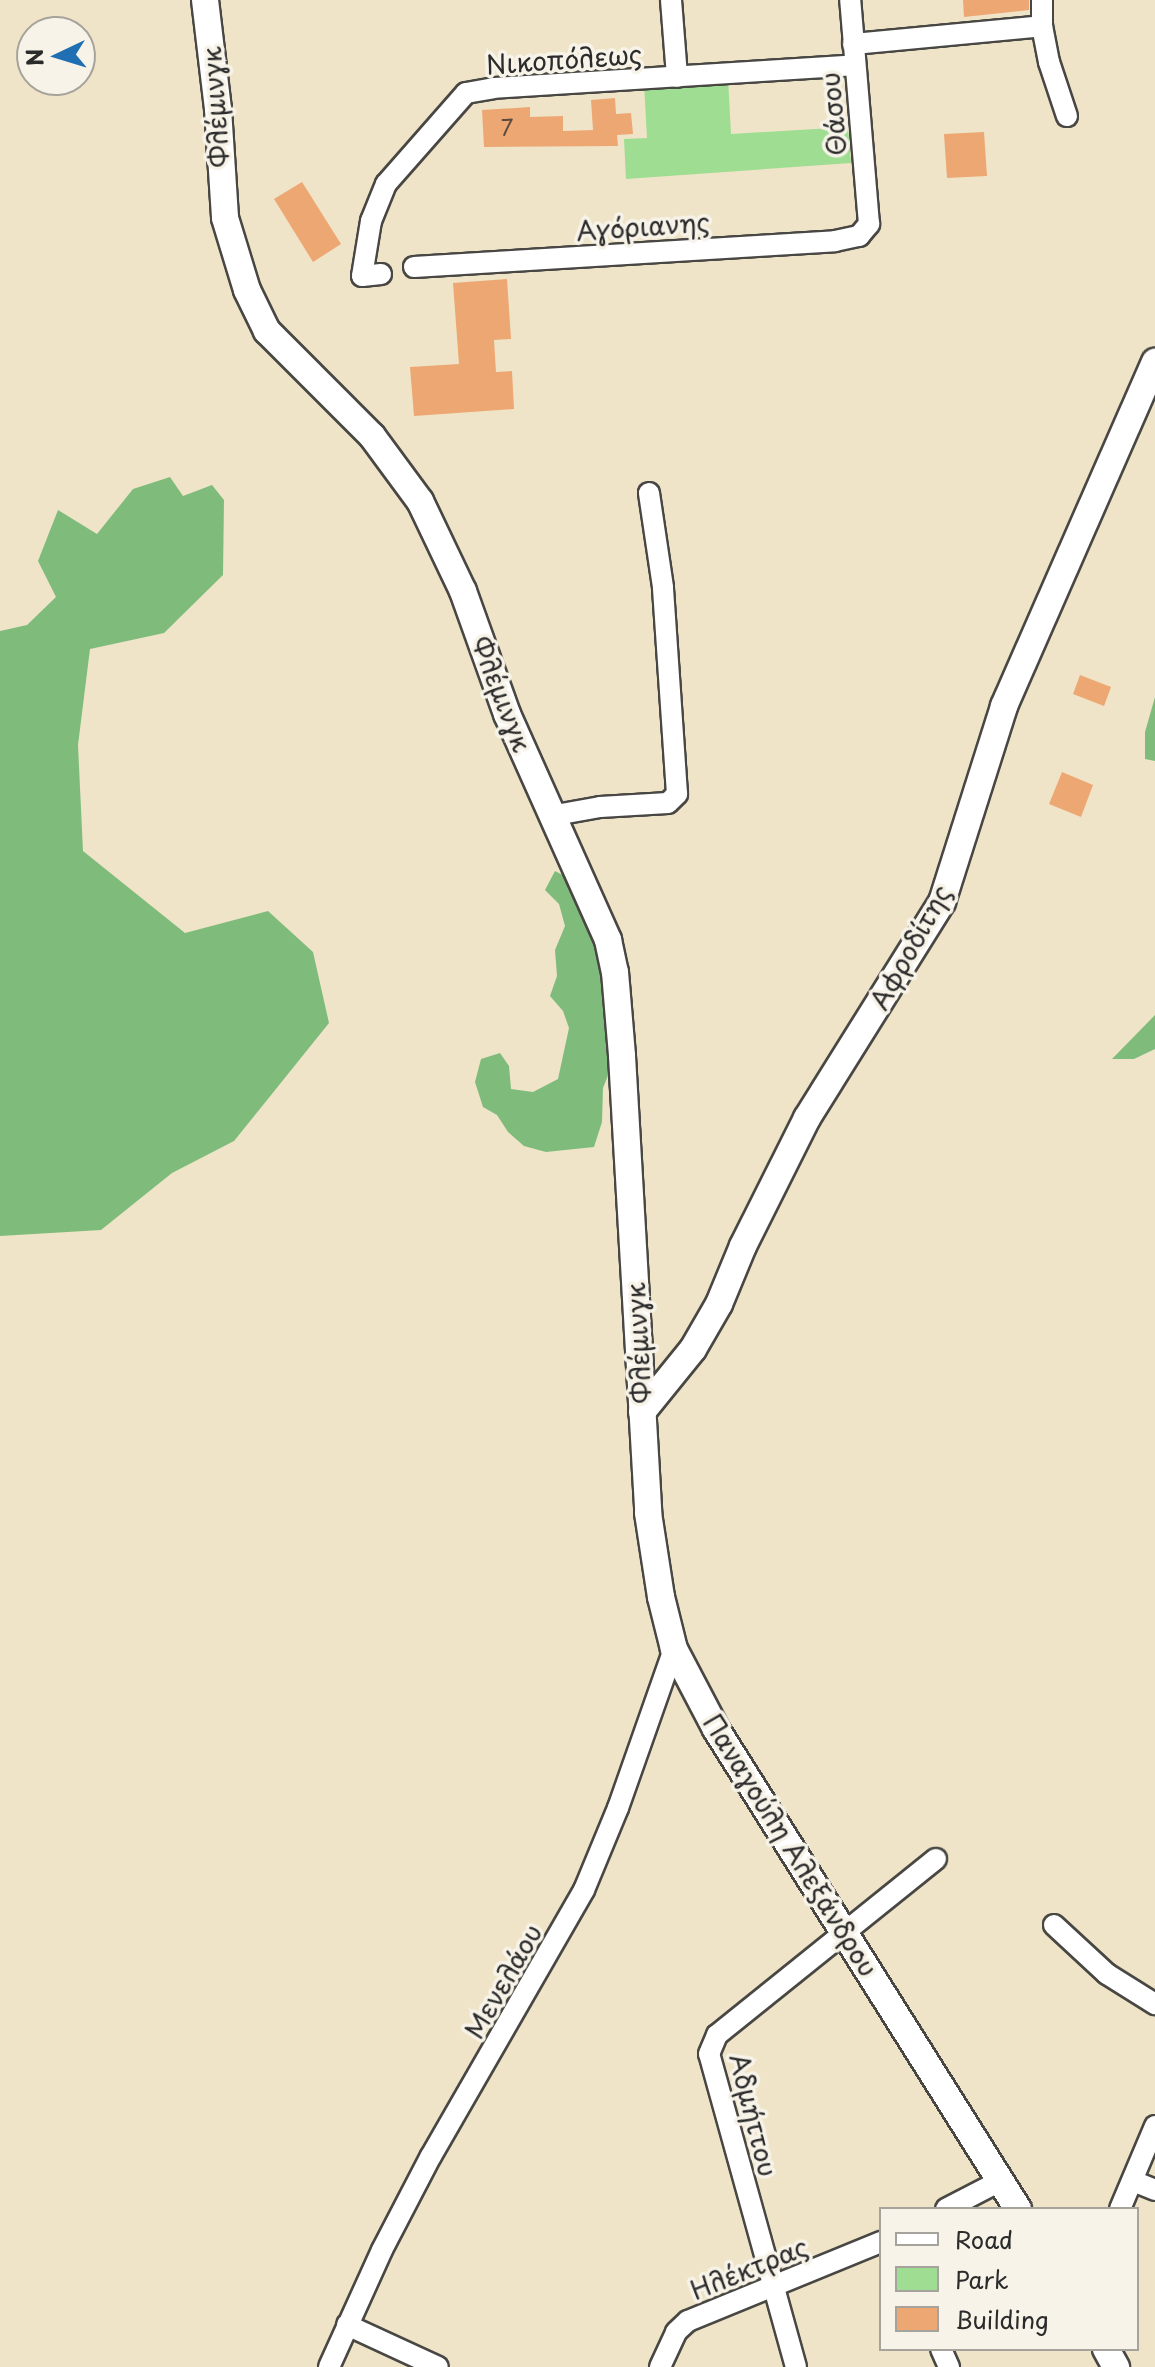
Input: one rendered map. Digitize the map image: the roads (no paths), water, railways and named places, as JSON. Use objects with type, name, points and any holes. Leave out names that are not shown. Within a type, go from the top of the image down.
[{"type":"street","name":"Φλέμινγκ","points":[[205,0],[218,109],[225,218],[247,290],[267,331],[372,436],[420,501],[463,591],[507,714],[550,816],[608,940],[615,972],[643,1451]]},
{"type":"street","points":[[671,0],[677,77]]},
{"type":"street","name":"Θάσου","points":[[850,0],[869,224]]},
{"type":"street","points":[[1042,0],[1042,26],[1067,116]]},
{"type":"street","name":"Νικοπόλεως","points":[[381,274],[362,276],[371,221],[386,184],[466,93],[493,88],[677,77],[1042,26]]},
{"type":"street","name":"Αγόριανης","points":[[414,267],[835,241],[859,236],[869,224]]},
{"type":"street","name":"Αφροδίτης","points":[[642,1412],[693,1349],[719,1304],[743,1246],[807,1118],[942,902],[1004,706],[1155,362]]},
{"type":"street","points":[[550,816],[600,807],[668,803],[677,794],[663,587],[649,493]]},
{"type":"street","name":"Παναγούλη Αλεξάνδρου","points":[[643,1451],[650,1527],[674,1649],[716,1729],[847,1932],[1017,2207]]},
{"type":"street","name":"Μενελάου","points":[[329,2367],[431,2156],[584,1890],[618,1808],[674,1649]]},
{"type":"street","name":"Αδμήττου","points":[[796,2367],[709,2054],[717,2035],[936,1859]]},
{"type":"street","points":[[1054,1925],[1107,1974],[1155,2004]]},
{"type":"street","points":[[1121,2207],[1155,2126]]},
{"type":"street","points":[[950,2207],[1000,2181]]},
{"type":"street","points":[[1133,2181],[1155,2190]]},
{"type":"street","name":"Ηλέκτρας","points":[[660,2367],[681,2326],[879,2243]]},
{"type":"street","points":[[347,2325],[438,2367]]}]
